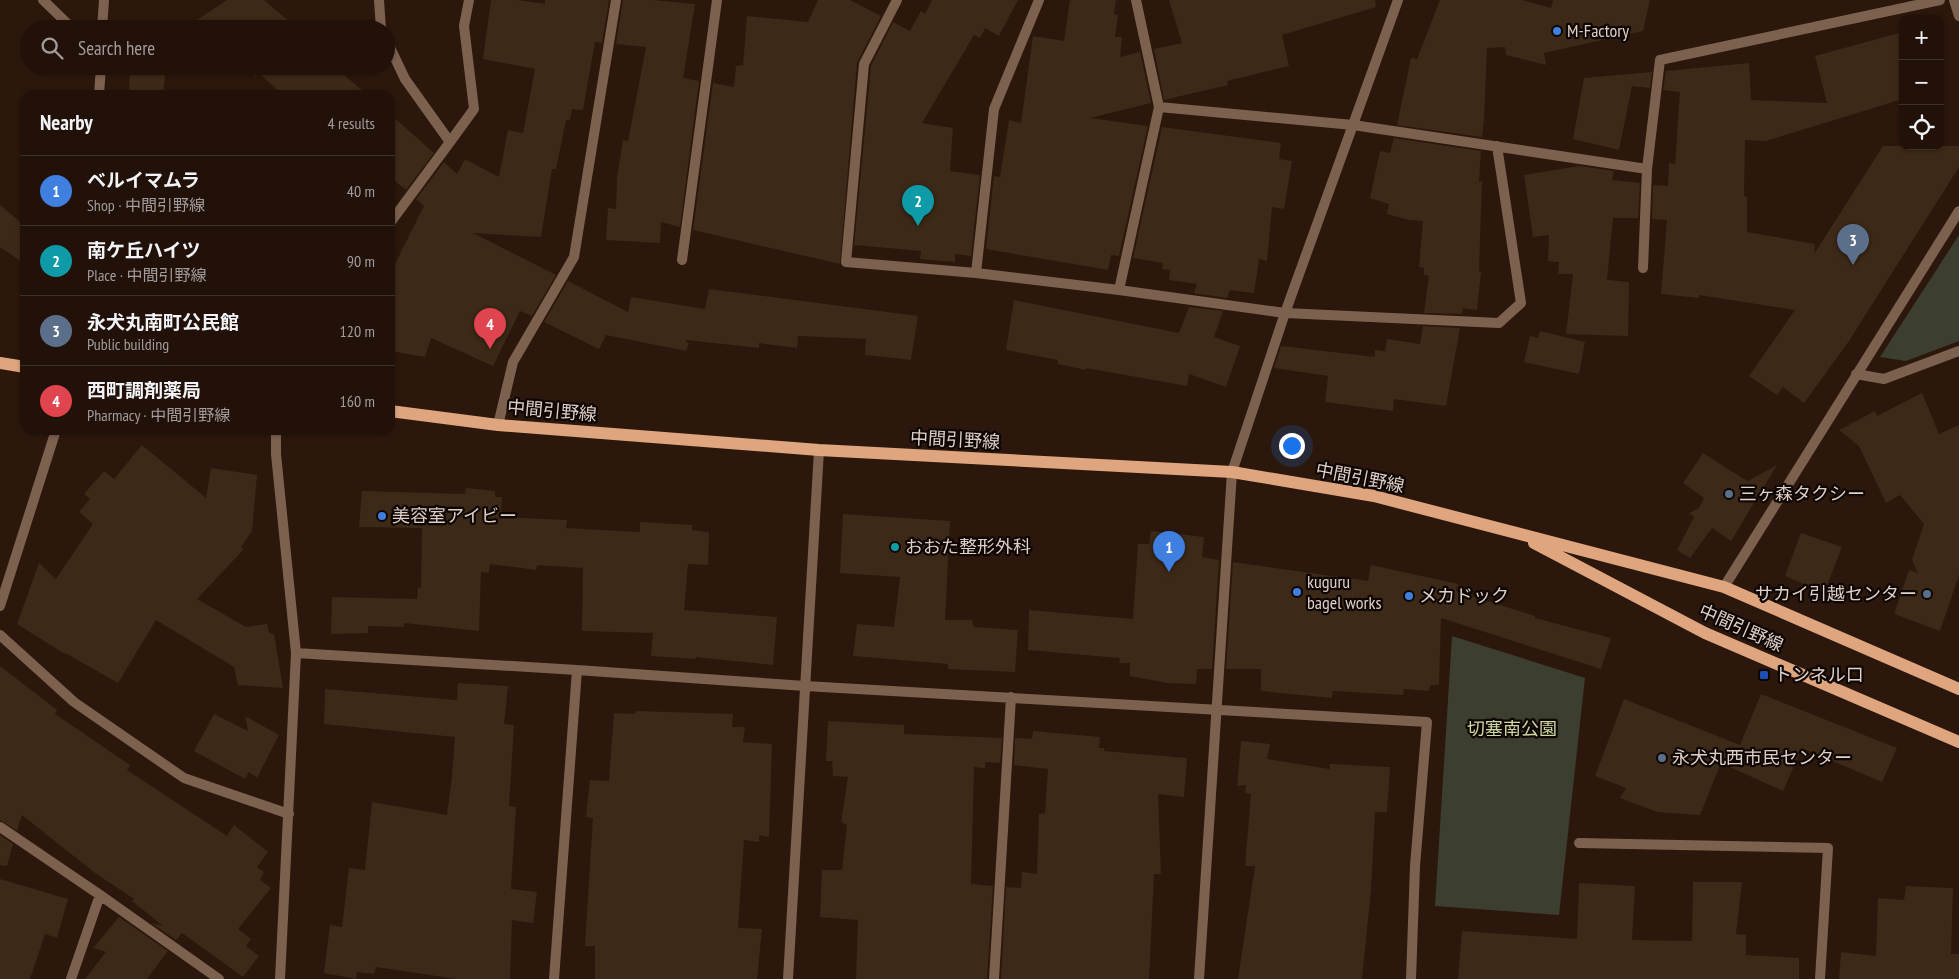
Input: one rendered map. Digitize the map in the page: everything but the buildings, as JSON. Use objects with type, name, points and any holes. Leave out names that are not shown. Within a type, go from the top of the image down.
[{"type":"main road","points":[[0,363],[20,366]]},
{"type":"main road","name":"中間引野線","points":[[395,412],[498,425],[819,450],[1232,472],[1374,496],[1724,587],[1959,689]]},
{"type":"main road","name":"中間引野線","points":[[1514,532],[1705,633],[1959,742]]},
{"type":"street","points":[[43,0],[64,20]]},
{"type":"street","points":[[103,20],[104,0]]},
{"type":"street","points":[[379,0],[380,20]]},
{"type":"street","points":[[395,216],[474,109],[464,26],[469,0]]},
{"type":"street","points":[[498,425],[513,362],[574,257],[616,0]]},
{"type":"street","points":[[682,260],[717,0]]},
{"type":"street","points":[[897,0],[864,64],[846,262],[976,273],[1285,313],[1499,323],[1521,303],[1497,146]]},
{"type":"street","points":[[976,273],[994,109],[1039,0]]},
{"type":"street","points":[[1119,290],[1160,107],[1136,0]]},
{"type":"street","points":[[1199,979],[1232,472],[1285,313],[1398,0]]},
{"type":"street","points":[[1642,268],[1647,169],[1660,60],[1940,0]]},
{"type":"street","points":[[1954,0],[1959,16]]},
{"type":"street","points":[[395,58],[405,79],[450,142]]},
{"type":"street","points":[[99,90],[100,75]]},
{"type":"street","points":[[1160,107],[1353,125],[1647,169]]},
{"type":"street","points":[[1724,587],[1959,211]]},
{"type":"street","points":[[1856,374],[1884,380],[1959,351]]},
{"type":"street","points":[[0,606],[54,435]]},
{"type":"street","points":[[276,435],[276,454],[296,653],[280,979]]},
{"type":"street","points":[[788,979],[819,450]]},
{"type":"street","points":[[0,635],[74,702],[184,778],[289,814]]},
{"type":"street","points":[[296,653],[806,686],[1427,722],[1415,866],[1411,979]]},
{"type":"street","points":[[554,979],[577,670]]},
{"type":"street","points":[[994,979],[1011,697]]},
{"type":"street","points":[[0,827],[100,894],[219,979]]},
{"type":"street","points":[[1579,843],[1828,848],[1820,979]]},
{"type":"street","points":[[71,979],[100,894]]},
{"type":"green space","points":[[1959,235],[1959,341],[1906,361],[1880,357]]},
{"type":"green space","name":"切塞南公園","points":[[1452,636],[1585,678],[1559,915],[1435,906]]},
{"type":"place","name":"M-Factory","points":[[1557,31]]},
{"type":"place","name":"南ケ丘ハイツ","points":[[918,226]]},
{"type":"place","name":"永犬丸南町公民館","points":[[1853,265]]},
{"type":"place","name":"西町調剤薬局","points":[[490,349]]},
{"type":"place","name":"三ヶ森タクシー","points":[[1729,494]]},
{"type":"place","name":"美容室アイビー","points":[[382,516]]},
{"type":"place","name":"おおた整形外科","points":[[895,547]]},
{"type":"place","name":"ベルイマムラ","points":[[1169,572]]},
{"type":"place","name":"kuguru bagel works","points":[[1297,592]]},
{"type":"place","name":"サカイ引越センター","points":[[1927,594]]},
{"type":"place","name":"メカドック","points":[[1409,596]]},
{"type":"place","name":"トンネル口","points":[[1764,675]]},
{"type":"place","name":"永犬丸西市民センター","points":[[1662,758]]}]
